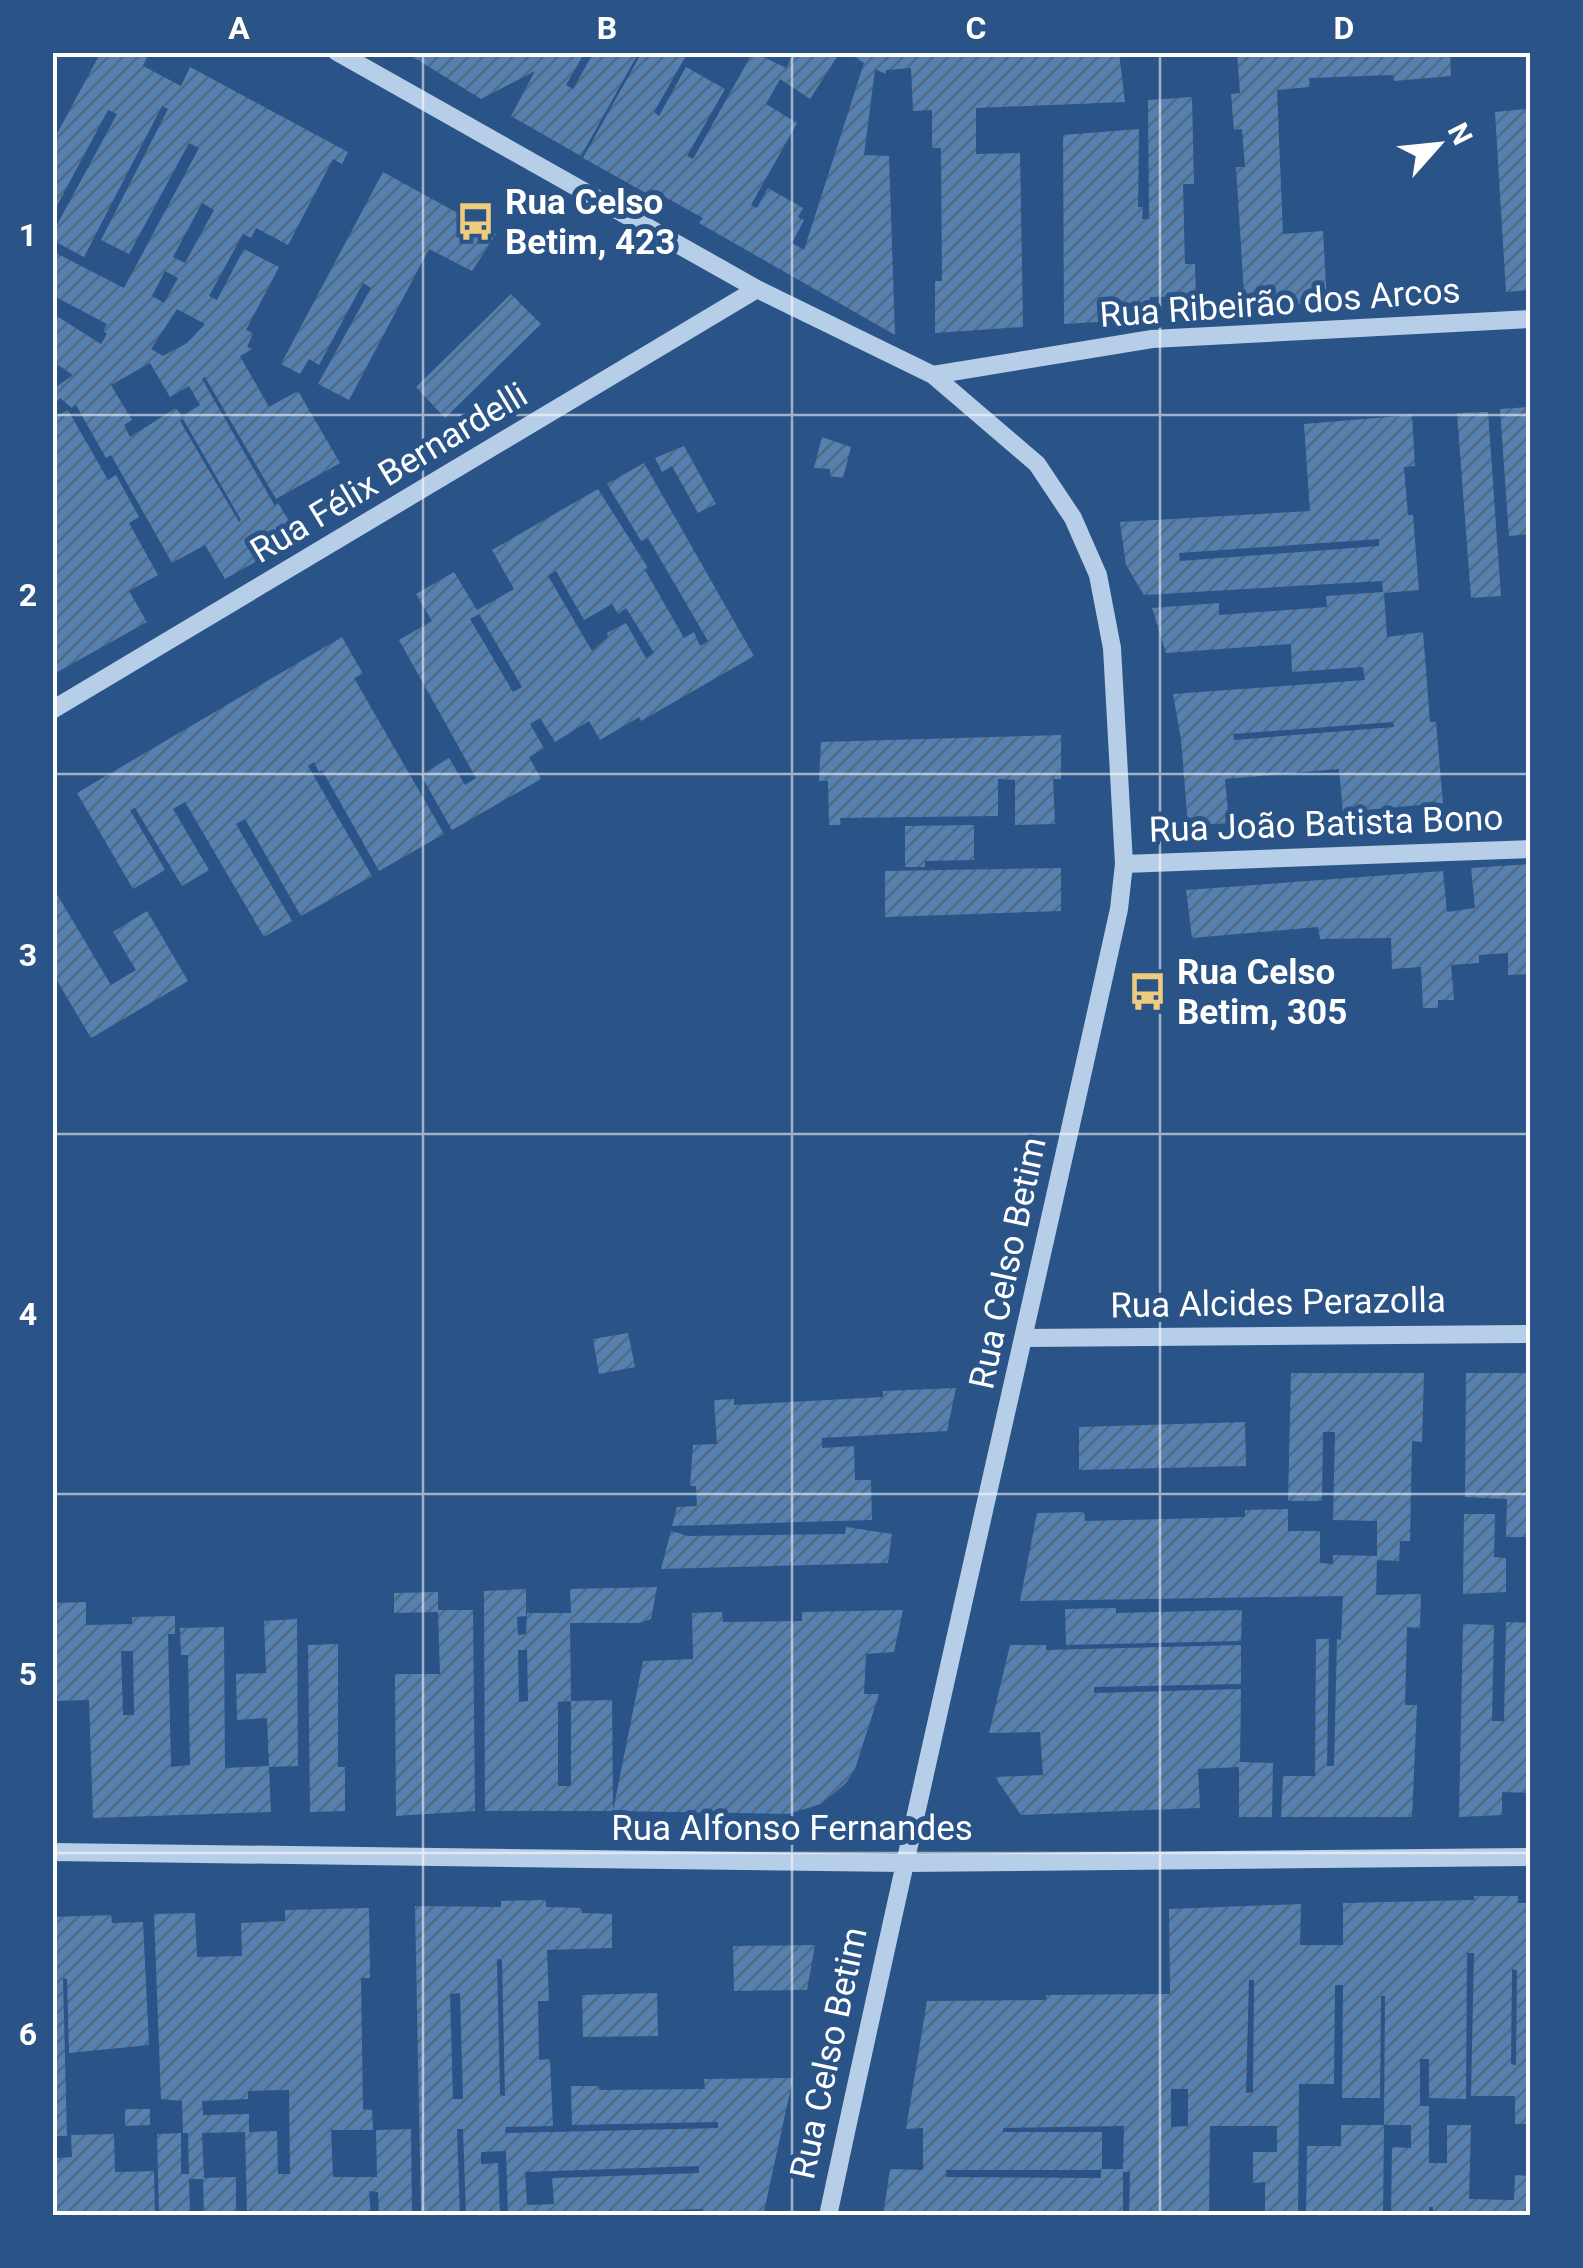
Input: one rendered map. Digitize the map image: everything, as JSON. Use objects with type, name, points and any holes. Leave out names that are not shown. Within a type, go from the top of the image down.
[{"type":"street","points":[[338,52],[757,289],[933,375]]},
{"type":"street","name":"Rua Félix Bernardelli","points":[[52,710],[757,289]]},
{"type":"street","name":"Rua Ribeirão dos Arcos","points":[[933,375],[1152,339],[1530,318]]},
{"type":"street","name":"Rua Celso Betim","points":[[828,2216],[903,1864],[1025,1338],[1118,910],[1124,864],[1112,648],[1098,575],[1073,518],[1037,464],[933,375]]},
{"type":"street","name":"Rua João Batista Bono","points":[[1124,864],[1530,849]]},
{"type":"street","name":"Rua Alcides Perazolla","points":[[1025,1338],[1530,1334]]},
{"type":"street","name":"Rua Alfonso Fernandes","points":[[52,1852],[903,1864],[1530,1856]]},
{"type":"building","points":[[101,52],[149,52],[143,66],[181,86],[190,67],[348,152],[342,164],[333,159],[288,245],[256,228],[251,238],[243,234],[209,296],[217,300],[244,249],[279,267],[246,330],[253,333],[247,347],[253,349],[240,356],[269,407],[298,391],[340,463],[276,499],[205,377],[202,379],[275,506],[278,503],[299,537],[225,579],[205,545],[172,563],[111,455],[106,458],[76,405],[72,408],[60,398],[52,407],[52,390],[73,375],[52,361],[52,313],[101,344],[107,324],[52,295],[52,251],[124,288],[199,148],[189,143],[129,254],[101,240],[168,109],[162,106],[84,257],[52,240],[52,234],[117,114],[108,110],[52,215],[52,143]],"holes":[[[202,203],[214,210],[185,263],[173,257]],[[165,271],[178,278],[164,303],[152,296]],[[177,309],[205,324],[187,343],[163,356],[151,349]],[[150,363],[170,397],[189,386],[200,405],[182,416],[176,408],[130,437],[124,425],[132,420],[111,385]],[[183,419],[241,520],[180,421]]]},
{"type":"building","points":[[405,52],[585,52],[566,85],[573,89],[594,52],[639,52],[581,156],[511,116],[535,71],[481,99]]},
{"type":"building","points":[[642,52],[688,52],[654,112],[659,116],[686,67],[725,89],[687,156],[693,159],[753,52],[786,68],[795,52],[840,52],[810,99],[780,79],[766,104],[797,123],[751,205],[757,208],[768,188],[803,208],[798,217],[804,220],[792,243],[804,250],[864,63],[847,52],[1119,52],[1125,102],[976,108],[976,154],[1020,153],[1023,327],[935,333],[935,281],[942,281],[941,148],[932,148],[932,110],[913,111],[911,68],[886,70],[886,74],[875,69],[864,155],[889,156],[895,335],[699,223],[703,218],[665,197],[662,202],[583,158]]},
{"type":"building","points":[[1237,52],[1450,52],[1451,76],[1394,81],[1393,75],[1309,78],[1310,87],[1277,90],[1283,234],[1323,231],[1327,301],[1245,310],[1236,167],[1245,167],[1242,129],[1234,130],[1231,94],[1240,93]]},
{"type":"building","points":[[1192,97],[1194,184],[1183,184],[1185,264],[1195,264],[1196,296],[1150,297],[1150,319],[1064,324],[1063,135],[1139,129],[1138,207],[1143,207],[1142,219],[1149,219],[1148,100]]},
{"type":"building","points":[[1527,109],[1530,290],[1506,292],[1495,112]]},
{"type":"building","points":[[383,172],[496,234],[472,271],[429,249],[349,400],[318,384],[371,288],[363,283],[319,365],[309,359],[300,374],[281,364]]},
{"type":"building","points":[[511,294],[541,324],[445,418],[416,387]]},
{"type":"building","points":[[1530,407],[1530,534],[1509,536],[1500,409]]},
{"type":"building","points":[[68,410],[108,480],[116,475],[139,517],[129,523],[158,575],[129,591],[147,622],[52,675],[52,468],[57,465],[52,457],[52,419]]},
{"type":"building","points":[[1488,412],[1501,596],[1471,598],[1457,413]]},
{"type":"building","points":[[1412,415],[1415,466],[1404,467],[1408,515],[1413,515],[1419,590],[1384,593],[1387,637],[1423,632],[1430,722],[1436,722],[1443,803],[1343,812],[1339,769],[1225,779],[1229,823],[1188,826],[1173,694],[1365,680],[1363,667],[1292,672],[1291,644],[1166,653],[1152,608],[1219,603],[1219,615],[1327,607],[1326,596],[1383,592],[1382,581],[1144,595],[1126,565],[1120,522],[1310,511],[1304,424]],"holes":[[[1379,539],[1379,546],[1180,561],[1179,553]],[[1393,722],[1394,727],[1234,740],[1233,734]]]},
{"type":"building","points":[[822,437],[851,447],[843,478],[830,476],[830,469],[814,468]]},
{"type":"building","points":[[684,446],[716,504],[698,513],[672,466],[662,472],[655,458]]},
{"type":"building","points":[[644,463],[754,656],[600,740],[589,721],[555,742],[540,718],[530,724],[544,748],[529,757],[541,779],[452,830],[421,775],[449,758],[465,785],[476,778],[399,640],[432,621],[416,594],[454,572],[477,610],[514,589],[492,550],[598,489],[648,568],[645,570],[684,638],[694,632],[700,646],[708,641],[648,538],[641,541],[607,484]],"holes":[[[556,571],[584,620],[612,604],[618,614],[626,608],[654,653],[646,658],[626,623],[607,633],[608,637],[592,651],[548,576]],[[479,614],[522,687],[513,692],[470,619]]]},
{"type":"building","points":[[342,637],[363,674],[354,678],[444,834],[379,871],[314,762],[308,766],[372,876],[301,916],[245,819],[236,824],[292,921],[264,937],[185,802],[173,809],[209,870],[182,886],[135,808],[130,810],[165,870],[133,889],[77,793]]},
{"type":"building","points":[[1061,735],[1061,779],[1053,779],[1055,824],[1015,825],[1015,780],[998,779],[998,816],[840,818],[841,825],[829,825],[828,781],[819,781],[821,742]]},
{"type":"building","points":[[974,825],[974,860],[925,861],[925,867],[905,867],[905,826]]},
{"type":"building","points":[[1530,864],[1530,974],[1508,975],[1508,953],[1479,955],[1479,963],[1451,965],[1454,1000],[1438,1000],[1438,1008],[1423,1008],[1421,967],[1392,969],[1391,938],[1320,939],[1318,927],[1192,938],[1186,890],[1443,871],[1447,912],[1475,908],[1471,868]]},
{"type":"building","points":[[1061,868],[1061,911],[885,917],[885,871]]},
{"type":"building","points":[[52,886],[111,985],[136,970],[113,932],[147,911],[188,981],[91,1038],[52,972]]},
{"type":"building","points":[[628,1333],[635,1367],[599,1374],[593,1339]]},
{"type":"building","points":[[1291,1373],[1424,1373],[1422,1442],[1412,1441],[1410,1541],[1400,1541],[1399,1561],[1377,1560],[1376,1595],[1421,1594],[1420,1628],[1407,1627],[1405,1705],[1417,1705],[1412,1817],[1281,1817],[1283,1776],[1315,1776],[1316,1639],[1329,1639],[1327,1766],[1334,1766],[1337,1639],[1341,1640],[1343,1596],[1020,1601],[1037,1513],[1084,1512],[1085,1521],[1245,1517],[1245,1510],[1288,1509],[1288,1531],[1320,1531],[1320,1563],[1333,1564],[1333,1555],[1377,1556],[1377,1521],[1333,1520],[1335,1432],[1323,1432],[1322,1501],[1288,1501]]},
{"type":"building","points":[[1466,1373],[1530,1373],[1530,1537],[1506,1537],[1507,1499],[1465,1497]]},
{"type":"building","points":[[956,1388],[947,1431],[822,1438],[822,1448],[854,1446],[855,1480],[871,1480],[872,1520],[672,1526],[677,1507],[697,1506],[696,1486],[690,1486],[693,1445],[717,1444],[714,1400],[734,1399],[734,1405],[883,1397],[883,1391]]},
{"type":"building","points":[[1245,1422],[1246,1466],[1079,1470],[1079,1427]]},
{"type":"building","points":[[1464,1514],[1495,1514],[1494,1557],[1506,1558],[1506,1592],[1463,1594]]},
{"type":"building","points":[[846,1527],[892,1534],[888,1563],[661,1569],[671,1531],[688,1536],[845,1534]]},
{"type":"building","points":[[657,1587],[651,1619],[639,1623],[570,1623],[571,1701],[612,1700],[613,1811],[485,1811],[484,1591],[526,1589],[526,1616],[517,1617],[518,1635],[526,1634],[527,1613],[571,1613],[570,1589]],"holes":[[[518,1650],[527,1650],[528,1701],[519,1702]],[[571,1701],[571,1786],[558,1786],[558,1702]]]},
{"type":"building","points":[[438,1592],[438,1610],[473,1610],[475,1811],[396,1816],[395,1674],[440,1674],[438,1612],[394,1613],[394,1593]]},
{"type":"building","points":[[86,1602],[86,1625],[132,1624],[132,1617],[175,1616],[175,1634],[168,1634],[171,1767],[190,1765],[188,1655],[181,1655],[180,1628],[224,1627],[225,1768],[269,1766],[267,1718],[237,1720],[236,1674],[266,1673],[264,1621],[297,1619],[298,1766],[269,1767],[271,1812],[93,1818],[89,1700],[54,1701],[52,1603]],"holes":[[[121,1651],[133,1651],[134,1715],[123,1715]]]},
{"type":"building","points":[[1116,1608],[1116,1613],[1242,1610],[1241,1641],[1066,1645],[1065,1609]]},
{"type":"building","points":[[903,1610],[894,1652],[866,1654],[864,1694],[879,1694],[855,1769],[846,1783],[821,1804],[788,1814],[613,1811],[643,1661],[693,1659],[692,1613],[722,1612],[723,1622],[802,1621],[802,1612]]},
{"type":"building","points":[[1506,1622],[1530,1623],[1530,1793],[1502,1792],[1502,1815],[1459,1817],[1463,1624],[1494,1625],[1492,1721],[1504,1721]]},
{"type":"building","points":[[338,1644],[338,1767],[345,1767],[345,1811],[310,1812],[308,1645]]},
{"type":"building","points":[[1010,1645],[1046,1645],[1046,1650],[1241,1645],[1241,1684],[1094,1687],[1094,1693],[1241,1689],[1240,1762],[1273,1763],[1272,1817],[1239,1817],[1239,1767],[1198,1769],[1200,1808],[1021,1815],[995,1777],[1043,1775],[1040,1732],[989,1733]]},
{"type":"building","points":[[1474,1896],[1518,1896],[1518,1903],[1530,1903],[1530,2124],[1515,2124],[1515,2096],[1471,2096],[1474,1953],[1467,1953],[1466,2099],[1429,2098],[1429,2059],[1420,2059],[1420,2106],[1429,2106],[1429,2163],[1447,2163],[1447,2125],[1471,2125],[1469,2199],[1514,2200],[1515,2175],[1530,2176],[1530,2216],[1433,2216],[1433,2207],[1429,2207],[1429,2216],[1391,2216],[1392,2147],[1411,2148],[1411,2125],[1384,2125],[1385,1996],[1381,1996],[1380,2098],[1342,2098],[1343,1985],[1335,1985],[1334,2084],[1299,2084],[1298,2216],[1265,2216],[1265,2182],[1253,2183],[1253,2152],[1277,2152],[1277,2126],[1210,2126],[1209,2216],[1129,2216],[1130,2172],[1123,2172],[1123,2212],[883,2216],[890,2169],[923,2170],[923,2128],[906,2129],[927,2001],[1170,1994],[1169,1909],[1301,1904],[1300,1945],[1343,1945],[1343,1903],[1474,1900]],"holes":[[[1512,1969],[1517,1970],[1516,2065],[1511,2064]],[[1249,1980],[1254,1980],[1253,2092],[1246,2093]],[[1171,2089],[1188,2089],[1188,2126],[1171,2127]],[[1124,2126],[1123,2169],[1102,2169],[1102,2132],[1003,2132],[1003,2128]],[[946,2170],[1101,2170],[1101,2178],[946,2177]]]},
{"type":"building","points":[[546,1900],[546,1907],[612,1914],[612,1948],[547,1950],[549,2001],[538,2001],[539,2060],[550,2059],[553,2126],[506,2127],[505,2133],[718,2128],[718,2122],[572,2125],[571,2086],[599,2086],[599,2090],[705,2089],[704,2079],[793,2078],[763,2216],[704,2216],[703,2209],[508,2216],[506,2151],[481,2152],[481,2164],[498,2163],[500,2216],[466,2216],[463,2129],[457,2129],[460,2216],[421,2216],[415,1906],[501,1907],[501,1901]],"holes":[[[497,1959],[502,1960],[505,2096],[500,2095]],[[460,1993],[463,2099],[453,2099],[450,1994]],[[699,2166],[699,2173],[552,2178],[554,2204],[527,2205],[525,2172]]]},
{"type":"building","points":[[369,1908],[370,1978],[361,1978],[363,2109],[372,2110],[373,2130],[331,2130],[333,2177],[377,2177],[376,2130],[411,2129],[412,2216],[379,2216],[378,2192],[369,2191],[371,2216],[247,2216],[245,2132],[202,2133],[204,2178],[236,2177],[236,2216],[204,2216],[203,2179],[189,2179],[190,2216],[159,2216],[157,2134],[181,2133],[181,2174],[189,2174],[182,2101],[161,2099],[154,1914],[195,1913],[197,1957],[242,1956],[241,1923],[285,1921],[285,1910]],"holes":[[[289,2090],[290,2174],[278,2174],[277,2131],[249,2132],[249,2114],[203,2115],[202,2101],[248,2099],[248,2091]]]},
{"type":"building","points":[[111,1915],[112,1923],[143,1922],[149,2045],[69,2053],[67,1979],[63,1978],[67,2136],[52,2136],[52,1917]]},
{"type":"building","points":[[815,1945],[807,1990],[734,1991],[733,1946]]},
{"type":"building","points":[[657,1993],[658,2036],[583,2037],[582,1995]]},
{"type":"building","points":[[125,2109],[150,2109],[150,2125],[125,2126]]},
{"type":"building","points":[[1341,2125],[1384,2125],[1383,2216],[1306,2216],[1307,2146],[1341,2146]]},
{"type":"building","points":[[114,2134],[115,2172],[154,2171],[155,2216],[52,2216],[52,2150],[56,2150],[56,2158],[72,2157],[71,2135]]},
{"type":"place","name":"Rua Celso Betim, 423","points":[[475,222]]},
{"type":"place","name":"Rua Celso Betim, 305","points":[[1147,992]]}]
